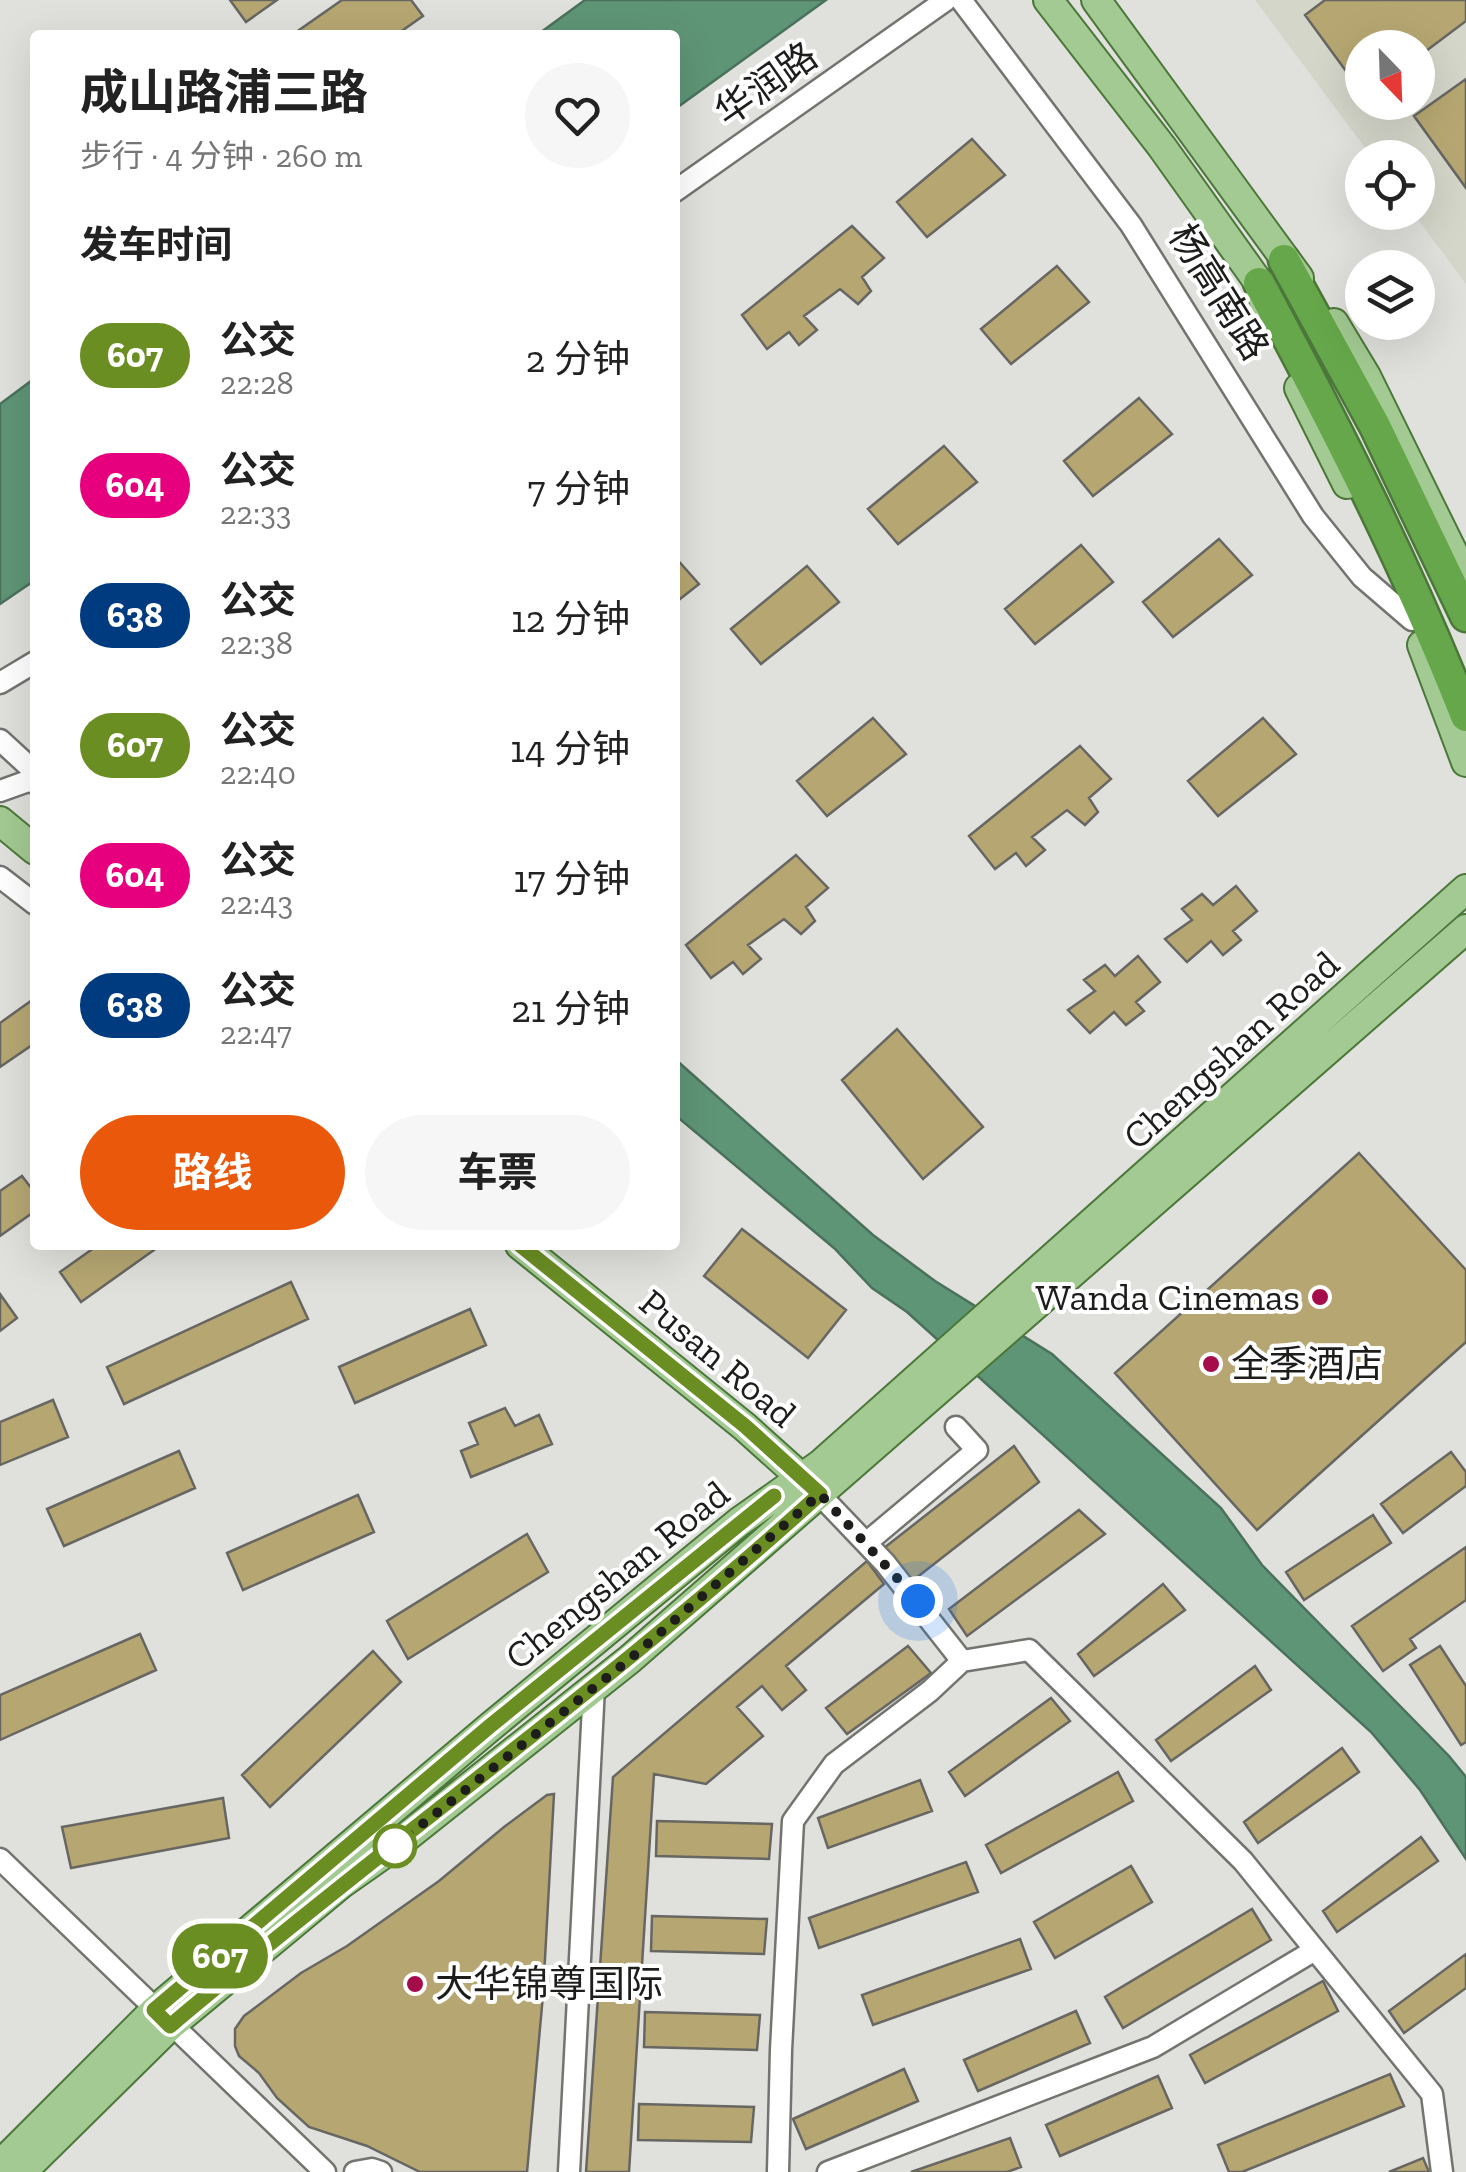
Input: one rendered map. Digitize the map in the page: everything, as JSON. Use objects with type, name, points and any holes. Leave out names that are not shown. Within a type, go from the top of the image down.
[{"type":"highway","name":"杨高南路","points":[[1284,260],[1374,426],[1466,616]]},
{"type":"highway","name":"杨高南路","points":[[1259,283],[1343,441],[1424,610],[1466,716]]},
{"type":"main road","name":"杨高南路","points":[[1048,0],[1162,146],[1259,283],[1272,330],[1412,620]]},
{"type":"main road","name":"杨高南路","points":[[1096,0],[1284,260],[1324,307],[1366,376],[1466,579]]},
{"type":"main road","points":[[1412,620],[1466,762]]},
{"type":"main road","points":[[0,821],[30,846]]},
{"type":"main road","name":"Chengshan Road","points":[[22,2172],[162,2018],[395,1846],[594,1688],[811,1486],[1021,1302],[1466,889]]},
{"type":"main road","name":"Chengshan Road","points":[[1021,1302],[1454,944],[1466,929]]},
{"type":"main road","name":"Pusan Road","points":[[526,1250],[745,1426],[811,1486]]},
{"type":"main road","name":"Chengshan Road","points":[[0,2165],[490,1726],[739,1522],[811,1486]]},
{"type":"street","name":"华润路","points":[[680,188],[946,0]]},
{"type":"street","name":"杨高南路","points":[[961,0],[1131,225],[1313,516],[1362,577],[1412,620]]},
{"type":"street","points":[[0,682],[30,665]]},
{"type":"street","points":[[0,740],[30,767]]},
{"type":"street","points":[[0,790],[30,781]]},
{"type":"street","points":[[0,877],[30,900]]},
{"type":"street","points":[[866,1542],[978,1450],[956,1427]]},
{"type":"street","points":[[811,1486],[918,1601],[962,1661]]},
{"type":"street","points":[[778,2172],[780,2050],[794,1821],[834,1764],[930,1691],[962,1661],[1029,1650],[1243,1860],[1432,2094],[1442,2172]]},
{"type":"street","points":[[568,2172],[594,1688]]},
{"type":"street","points":[[0,1859],[325,2172]]},
{"type":"street","points":[[828,2172],[1153,2047],[1315,1950]]},
{"type":"street","points":[[354,2172],[381,2172]]},
{"type":"shaded area","points":[[585,0],[826,0],[680,105],[680,30],[544,30]]},
{"type":"shaded area","points":[[1255,0],[1466,0],[1466,284],[1426,230],[1435,230],[1435,140],[1359,140]]},
{"type":"shaded area","points":[[30,382],[30,583],[0,604],[0,404]]},
{"type":"shaded area","points":[[680,1063],[873,1235],[935,1281],[1052,1354],[1221,1508],[1262,1565],[1466,1777],[1466,1859],[1420,1790],[1371,1732],[907,1312],[872,1288],[834,1248],[680,1119]]},
{"type":"building","points":[[230,0],[277,0],[246,22]]},
{"type":"building","points":[[342,0],[411,0],[423,16],[403,30],[299,30]]},
{"type":"building","points":[[1325,0],[1466,0],[1466,21],[1435,44],[1435,30],[1345,30],[1345,70],[1305,15]]},
{"type":"building","points":[[1466,79],[1466,188],[1417,120],[1435,120],[1435,101]]},
{"type":"building","points":[[972,139],[1005,175],[927,237],[897,202]]},
{"type":"building","points":[[852,226],[884,258],[862,277],[871,291],[858,304],[840,289],[804,316],[817,330],[799,345],[789,332],[767,349],[742,315]]},
{"type":"building","points":[[1057,266],[1089,302],[1011,364],[981,329]]},
{"type":"building","points":[[1139,398],[1172,434],[1093,496],[1064,461]]},
{"type":"building","points":[[944,446],[977,482],[898,544],[868,509]]},
{"type":"building","points":[[1219,539],[1252,575],[1173,637],[1143,602]]},
{"type":"building","points":[[1081,545],[1113,582],[1035,644],[1005,609]]},
{"type":"building","points":[[680,563],[699,584],[680,599]]},
{"type":"building","points":[[807,566],[839,602],[761,664],[731,629]]},
{"type":"building","points":[[873,718],[906,754],[827,816],[797,781]]},
{"type":"building","points":[[1263,718],[1296,754],[1218,816],[1188,781]]},
{"type":"building","points":[[1080,746],[1111,779],[1089,798],[1098,812],[1085,825],[1067,810],[1032,837],[1045,850],[1026,866],[1016,853],[995,869],[969,836]]},
{"type":"building","points":[[796,855],[828,888],[806,907],[815,921],[801,934],[784,919],[748,945],[761,959],[743,974],[733,962],[711,978],[686,945]]},
{"type":"building","points":[[1236,886],[1257,911],[1233,931],[1241,940],[1223,955],[1211,941],[1187,962],[1165,939],[1192,920],[1182,909],[1202,894],[1213,905]]},
{"type":"building","points":[[1138,956],[1160,982],[1136,1002],[1144,1011],[1126,1025],[1114,1012],[1090,1033],[1068,1010],[1095,991],[1084,980],[1105,965],[1115,976]]},
{"type":"building","points":[[30,1002],[30,1046],[0,1067],[0,1023]]},
{"type":"building","points":[[897,1029],[983,1127],[923,1179],[842,1080]]},
{"type":"building","points":[[1359,1153],[1466,1270],[1466,1342],[1257,1530],[1115,1373]]},
{"type":"building","points":[[22,1176],[30,1186],[30,1215],[0,1236],[0,1191]]},
{"type":"building","points":[[742,1229],[846,1310],[808,1358],[704,1276]]},
{"type":"building","points":[[91,1250],[154,1250],[81,1302],[60,1272]]},
{"type":"building","points":[[291,1282],[308,1319],[124,1404],[107,1367]]},
{"type":"building","points":[[0,1294],[17,1318],[0,1331]]},
{"type":"building","points":[[470,1309],[486,1345],[355,1403],[339,1367]]},
{"type":"building","points":[[53,1400],[68,1437],[0,1465],[0,1422]]},
{"type":"building","points":[[505,1408],[515,1426],[539,1415],[552,1444],[471,1477],[461,1451],[478,1444],[469,1423]]},
{"type":"building","points":[[1014,1446],[1039,1482],[911,1582],[884,1548]]},
{"type":"building","points":[[179,1451],[195,1488],[64,1546],[47,1509]]},
{"type":"building","points":[[1451,1452],[1466,1472],[1466,1486],[1403,1533],[1381,1504]]},
{"type":"building","points":[[358,1495],[374,1532],[243,1590],[227,1553]]},
{"type":"building","points":[[1079,1510],[1105,1534],[967,1636],[949,1609]]},
{"type":"building","points":[[1373,1515],[1391,1543],[1304,1600],[1286,1572]]},
{"type":"building","points":[[527,1534],[548,1572],[408,1659],[387,1621]]},
{"type":"building","points":[[1466,1547],[1466,1600],[1410,1639],[1416,1648],[1383,1671],[1352,1626]]},
{"type":"building","points":[[867,1561],[884,1584],[786,1666],[806,1690],[782,1710],[762,1686],[737,1707],[763,1736],[706,1784],[654,1774],[629,2172],[586,2172],[613,1777]]},
{"type":"building","points":[[1163,1584],[1185,1610],[1094,1676],[1078,1654]]},
{"type":"building","points":[[140,1634],[156,1670],[0,1740],[0,1695]]},
{"type":"building","points":[[908,1646],[931,1673],[847,1734],[826,1708]]},
{"type":"building","points":[[1440,1646],[1466,1686],[1466,1742],[1461,1745],[1410,1665]]},
{"type":"building","points":[[373,1651],[401,1682],[270,1807],[242,1775]]},
{"type":"building","points":[[1255,1666],[1271,1690],[1171,1761],[1156,1740]]},
{"type":"building","points":[[1051,1698],[1070,1721],[965,1796],[949,1772]]},
{"type":"building","points":[[1342,1748],[1359,1772],[1258,1843],[1244,1822]]},
{"type":"building","points":[[1118,1772],[1133,1801],[1001,1873],[986,1845]]},
{"type":"building","points":[[920,1780],[932,1811],[828,1848],[818,1818]]},
{"type":"building","name":"大华锦尊国际","points":[[554,1794],[543,1995],[527,2172],[420,2172],[367,2146],[309,2127],[239,2056],[235,2029],[244,2016],[439,1881],[504,1827],[547,1795]]},
{"type":"building","points":[[223,1798],[229,1838],[71,1868],[62,1827]]},
{"type":"building","points":[[657,1821],[772,1824],[769,1859],[656,1856]]},
{"type":"building","points":[[1421,1837],[1438,1861],[1337,1932],[1323,1911]]},
{"type":"building","points":[[966,1862],[978,1892],[819,1948],[809,1918]]},
{"type":"building","points":[[1131,1866],[1152,1902],[1055,1958],[1034,1922]]},
{"type":"building","points":[[1252,1909],[1271,1940],[1123,2028],[1105,1997]]},
{"type":"building","points":[[652,1916],[767,1919],[764,1954],[651,1951]]},
{"type":"building","points":[[1020,1939],[1031,1969],[873,2025],[862,1995]]},
{"type":"building","points":[[1466,1954],[1466,1988],[1404,2033],[1389,2011]]},
{"type":"building","points":[[1323,1981],[1338,2011],[1205,2083],[1190,2055]]},
{"type":"building","points":[[1076,2011],[1090,2043],[978,2091],[964,2060]]},
{"type":"building","points":[[645,2012],[760,2015],[757,2050],[644,2047]]},
{"type":"building","points":[[904,2069],[918,2101],[806,2149],[793,2119]]},
{"type":"building","points":[[1390,2074],[1404,2106],[1242,2172],[1229,2172],[1218,2145]]},
{"type":"building","points":[[1158,2076],[1172,2108],[1060,2156],[1046,2125]]},
{"type":"building","points":[[639,2104],[754,2107],[751,2142],[638,2140]]},
{"type":"building","points":[[1010,2138],[1021,2167],[1007,2172],[911,2172]]},
{"type":"building","points":[[1423,2158],[1429,2172],[1389,2172]]},
{"type":"bus line","name":"607","points":[[526,1250],[745,1426],[820,1494],[630,1659],[395,1846],[341,1884],[170,2026],[154,2010],[327,1868],[490,1726],[774,1496]]},
{"type":"place","name":"Wanda Cinemas","points":[[1320,1297]]},
{"type":"place","name":"全季酒店","points":[[1211,1364]]},
{"type":"place","name":"大华锦尊国际","points":[[415,1984]]},
{"type":"route","points":[[395,1846],[630,1659],[820,1494],[918,1601]]}]
